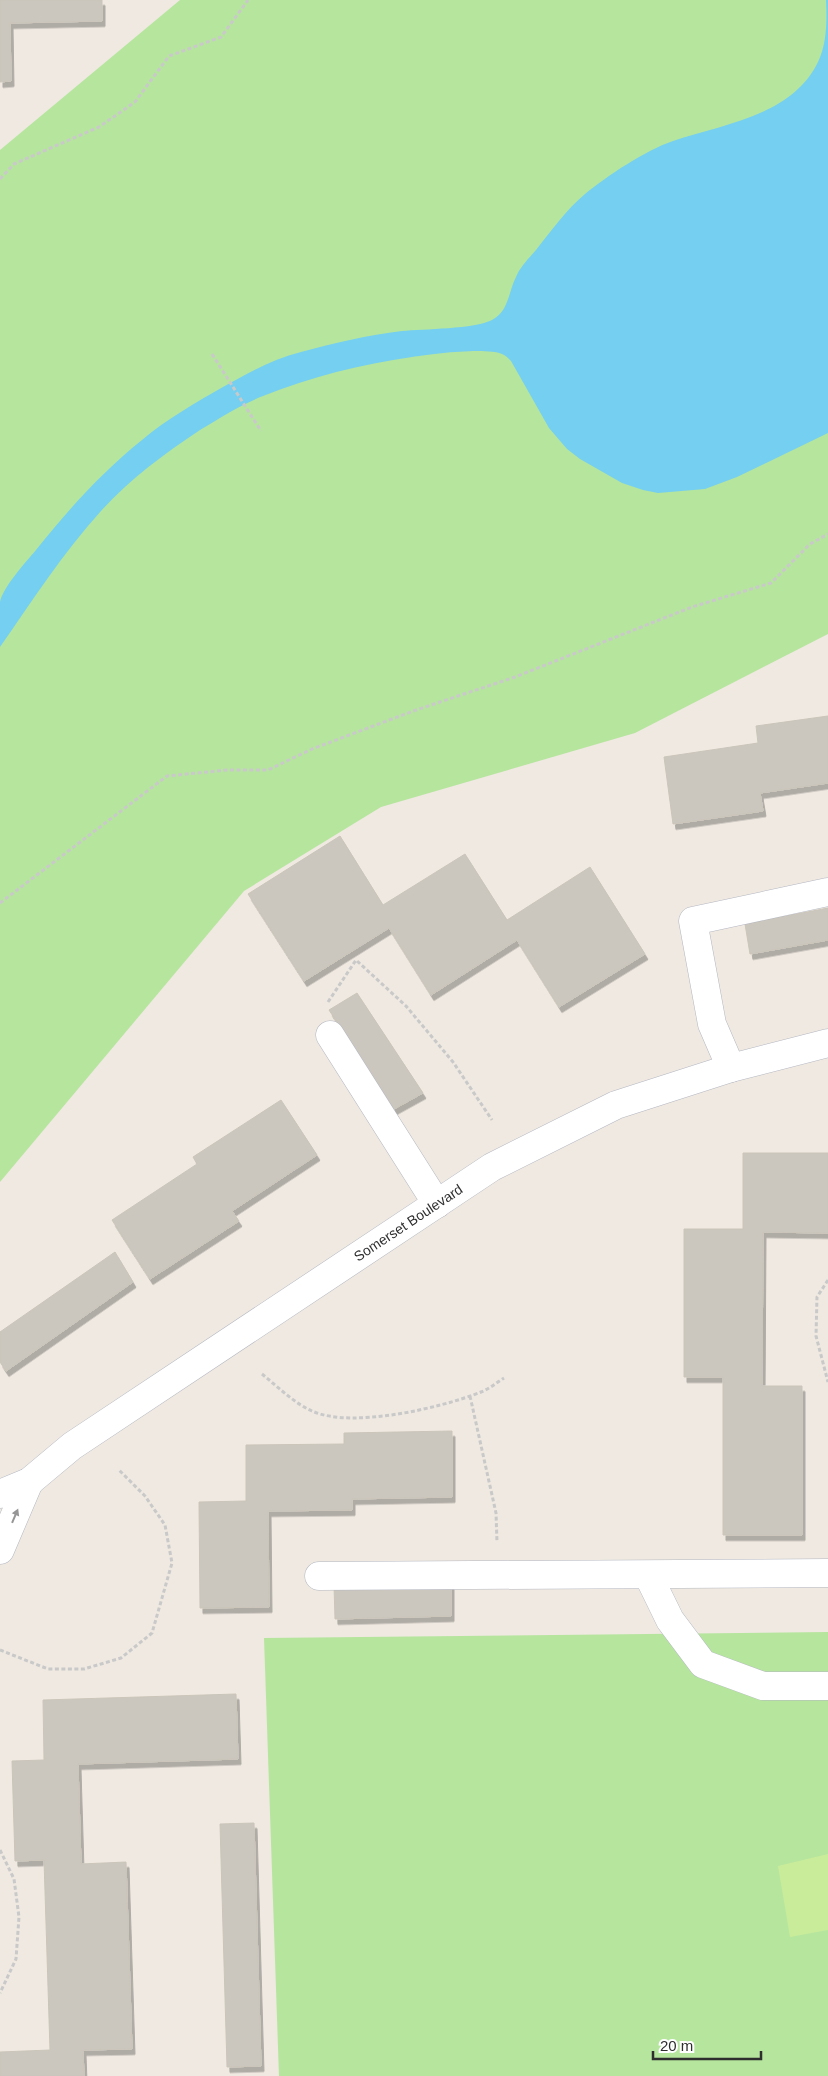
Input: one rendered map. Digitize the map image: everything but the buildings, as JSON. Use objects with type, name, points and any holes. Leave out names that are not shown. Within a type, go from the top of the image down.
[{"type":"street","points":[[731,1068],[712,1024],[693,921],[828,892]]},
{"type":"street","points":[[330,1035],[437,1204]]},
{"type":"street","name":"Somerset Boulevard","points":[[0,1494],[30,1482],[72,1446],[492,1167],[616,1105],[731,1068],[828,1043]]},
{"type":"street","name":"Somerset Boulevard","points":[[0,1550],[30,1482]]},
{"type":"street","points":[[319,1576],[828,1573]]},
{"type":"street","points":[[648,1575],[670,1620],[703,1664],[763,1686],[828,1686]]},
{"type":"path","points":[[0,179],[14,164],[98,127],[135,102],[169,56],[221,37],[248,0]]},
{"type":"path","points":[[212,354],[260,431]]},
{"type":"path","points":[[0,903],[167,776],[227,770],[268,770],[330,743],[416,710],[515,677],[692,607],[771,583],[810,544],[828,534]]},
{"type":"path","points":[[330,1035],[319,1016],[356,960],[406,1006],[453,1062],[492,1120]]},
{"type":"path","points":[[828,1280],[817,1297],[816,1336],[828,1382]]},
{"type":"path","points":[[262,1374],[312,1411],[351,1419],[400,1414],[440,1406],[482,1392],[504,1378]]},
{"type":"path","points":[[470,1396],[496,1513],[498,1575]]},
{"type":"path","points":[[0,1650],[48,1669],[84,1669],[122,1658],[152,1634],[172,1563],[166,1524],[145,1496],[118,1468]]},
{"type":"path","points":[[0,1850],[14,1879],[19,1918],[16,1959],[0,1993]]},
{"type":"green space","points":[[180,0],[828,0],[828,634],[635,733],[381,807],[244,891],[0,1182],[0,150]]},
{"type":"green space","points":[[828,1632],[828,2076],[279,2076],[264,1638]]},
{"type":"green space","points":[[828,1854],[828,1930],[790,1937],[778,1866]]},
{"type":"water","points":[[826,0],[828,0],[828,433],[737,477],[705,489],[658,493],[622,483],[580,459],[567,449],[549,428],[511,361],[502,354],[484,351],[445,353],[355,367],[299,383],[246,403],[173,448],[112,499],[87,527],[48,577],[0,647],[0,602],[5,589],[86,492],[113,465],[152,432],[202,399],[281,358],[338,342],[402,331],[462,327],[492,320],[505,307],[513,283],[522,266],[565,214],[594,187],[627,164],[662,145],[734,123],[774,106],[791,95],[806,80],[821,55],[826,32]]}]
